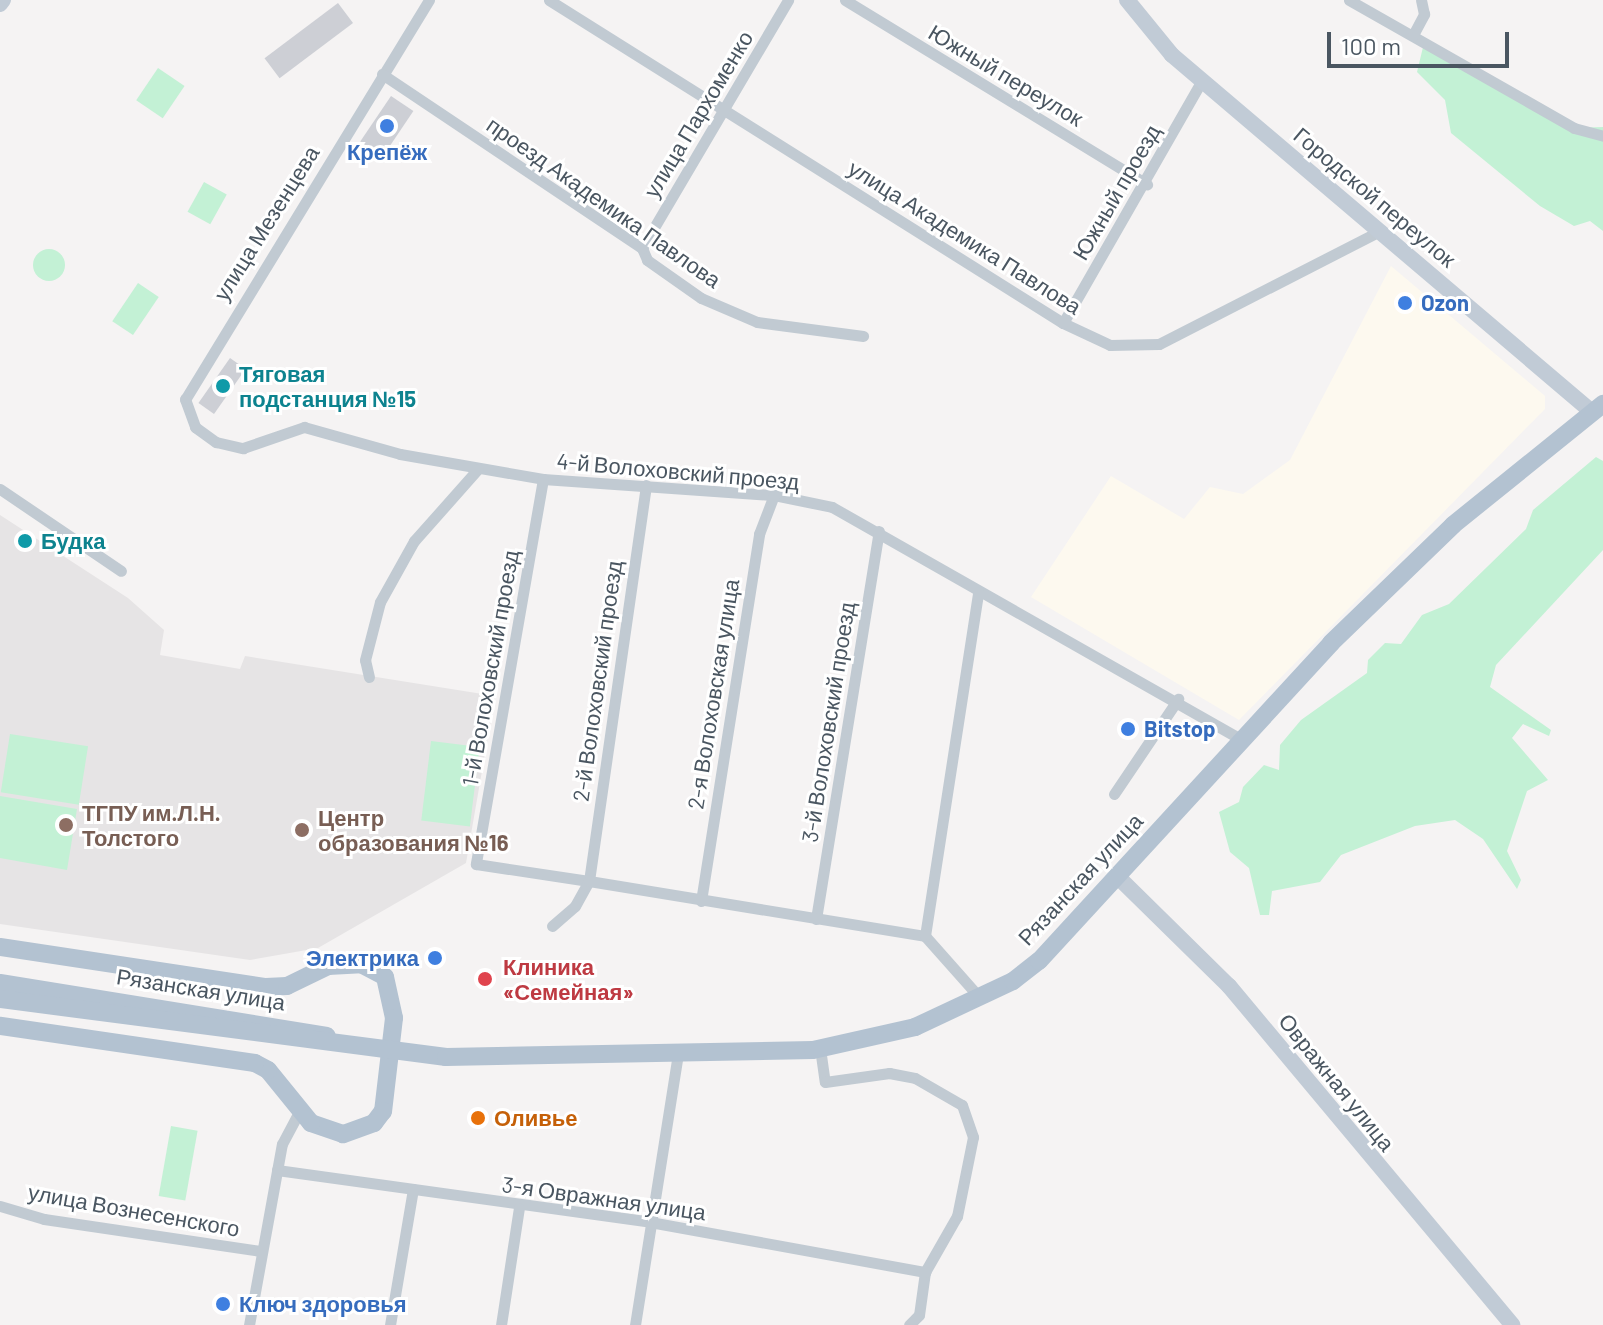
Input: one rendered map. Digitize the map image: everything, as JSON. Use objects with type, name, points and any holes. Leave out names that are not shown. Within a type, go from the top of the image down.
[{"type":"main road","name":"Городской переулок","points":[[1127,0],[1202,80],[1599,412]]},
{"type":"main road","name":"Рязанская улица","points":[[0,999],[211,1031],[446,1057],[678,1054],[820,1048],[915,1027],[980,998],[1039,961],[1241,739],[1430,546],[1599,412]]},
{"type":"main road","name":"Овражная улица","points":[[1118,877],[1229,986],[1512,1325]]},
{"type":"main road","points":[[0,947],[266,987],[287,986],[328,966],[361,964],[385,977],[393,992],[388,1095],[374,1123],[352,1133],[325,1132],[255,1063],[211,1031]]},
{"type":"main road","name":"Рязанская улица","points":[[0,983],[295,1028],[392,1052]]},
{"type":"main road","points":[[0,1026],[255,1063]]},
{"type":"street","name":"улица Мезенцева","points":[[243,448],[216,442],[195,427],[185,399],[429,0]]},
{"type":"street","name":"улица Академика Павлова","points":[[549,0],[1063,323],[1110,345],[1159,344],[1382,230]]},
{"type":"street","name":"улица Пархоменко","points":[[642,248],[788,0]]},
{"type":"street","name":"Южный переулок","points":[[845,0],[1147,184]]},
{"type":"street","points":[[1349,0],[1574,128],[1603,136]]},
{"type":"street","points":[[1413,35],[1424,14],[1421,0]]},
{"type":"street","name":"проезд Академика Павлова","points":[[382,74],[642,248],[647,260],[701,298],[757,322],[863,336]]},
{"type":"street","name":"Южный проезд","points":[[1063,323],[1147,184],[1202,80]]},
{"type":"street","name":"4-й Волоховский проезд","points":[[243,448],[304,427],[478,469],[543,479],[774,495],[832,507],[879,531],[978,592],[1200,710],[1241,739]]},
{"type":"street","points":[[369,677],[365,660],[380,602],[414,541],[478,469]]},
{"type":"street","name":"1-й Волоховский проезд","points":[[543,479],[476,864],[589,881]]},
{"type":"street","name":"2-й Волоховский проезд","points":[[589,881],[646,485]]},
{"type":"street","points":[[0,489],[121,571]]},
{"type":"street","name":"2-я Волоховская улица","points":[[701,901],[759,534],[774,495]]},
{"type":"street","name":"3-й Волоховский проезд","points":[[816,919],[879,531]]},
{"type":"street","points":[[925,936],[978,592]]},
{"type":"street","points":[[1114,794],[1178,699]]},
{"type":"street","points":[[552,926],[575,906],[589,881],[925,936],[980,998]]},
{"type":"street","points":[[820,1048],[825,1082],[889,1073],[915,1078],[962,1105],[973,1137],[957,1216],[925,1272],[919,1315],[909,1325]]},
{"type":"street","points":[[635,1325],[650,1222],[671,1124],[678,1054]]},
{"type":"street","points":[[249,1325],[282,1144],[301,1109]]},
{"type":"street","name":"3-я Овражная улица","points":[[277,1170],[519,1208],[650,1222],[925,1272]]},
{"type":"street","points":[[390,1325],[413,1189]]},
{"type":"street","name":"улица Вознесенского","points":[[0,1206],[57,1221],[261,1251]]},
{"type":"street","points":[[501,1325],[519,1208]]},
{"type":"shaded area","points":[[1391,266],[1545,396],[1545,409],[1239,720],[1031,597],[1111,476],[1184,519],[1210,487],[1243,494],[1290,460]]},
{"type":"shaded area","name":"Центр образования №16","points":[[0,515],[128,598],[164,630],[160,655],[240,669],[245,656],[495,696],[466,863],[318,948],[250,960],[0,924]]},
{"type":"green space","points":[[1424,43],[1574,128],[1603,127],[1603,231],[1590,221],[1574,226],[1540,206],[1451,133],[1445,100],[1417,72]]},
{"type":"green space","points":[[158,68],[185,86],[163,118],[136,100]]},
{"type":"green space","points":[[204,182],[227,195],[210,224],[188,212]]},
{"type":"green space","points":[[49,249],[60,254],[65,265],[60,276],[49,281],[38,276],[33,265],[38,254]]},
{"type":"green space","points":[[138,283],[159,297],[133,335],[112,321]]},
{"type":"green space","points":[[1596,457],[1603,461],[1603,550],[1496,665],[1490,687],[1551,730],[1549,736],[1523,724],[1512,738],[1548,780],[1527,791],[1507,851],[1521,880],[1517,889],[1483,839],[1455,820],[1415,826],[1341,855],[1320,882],[1272,891],[1269,915],[1260,915],[1249,868],[1230,852],[1219,812],[1239,802],[1243,787],[1264,765],[1279,770],[1280,745],[1301,720],[1367,673],[1368,660],[1385,643],[1401,644],[1422,615],[1449,604],[1526,529],[1533,510]]},
{"type":"green space","points":[[10,734],[88,746],[79,805],[1,792]]},
{"type":"green space","points":[[431,741],[480,747],[470,826],[421,820]]},
{"type":"green space","points":[[0,796],[77,809],[67,870],[0,858]]},
{"type":"green space","points":[[171,1126],[198,1131],[185,1201],[159,1196]]},
{"type":"building","points":[[338,3],[353,23],[280,78],[265,58]]},
{"type":"building","name":"Крепёж","points":[[391,96],[413,111],[383,157],[360,142]]},
{"type":"building","name":"Тяговая подстанция №15","points":[[230,358],[246,369],[214,414],[198,403]]},
{"type":"place","name":"Крепёж","points":[[387,126]]},
{"type":"place","name":"Ozon","points":[[1405,303]]},
{"type":"place","name":"Тяговая подстанция №15","points":[[223,386]]},
{"type":"place","name":"Будка","points":[[25,541]]},
{"type":"place","name":"Bitstop","points":[[1128,729]]},
{"type":"place","name":"ТГПУ им.Л.Н. Толстого","points":[[66,825]]},
{"type":"place","name":"Центр образования №16","points":[[302,830]]},
{"type":"place","name":"Электрика","points":[[435,958]]},
{"type":"place","name":"Клиника «Семейная»","points":[[485,979]]},
{"type":"place","name":"Оливье","points":[[478,1118]]},
{"type":"place","name":"Ключ здоровья","points":[[223,1304]]}]
